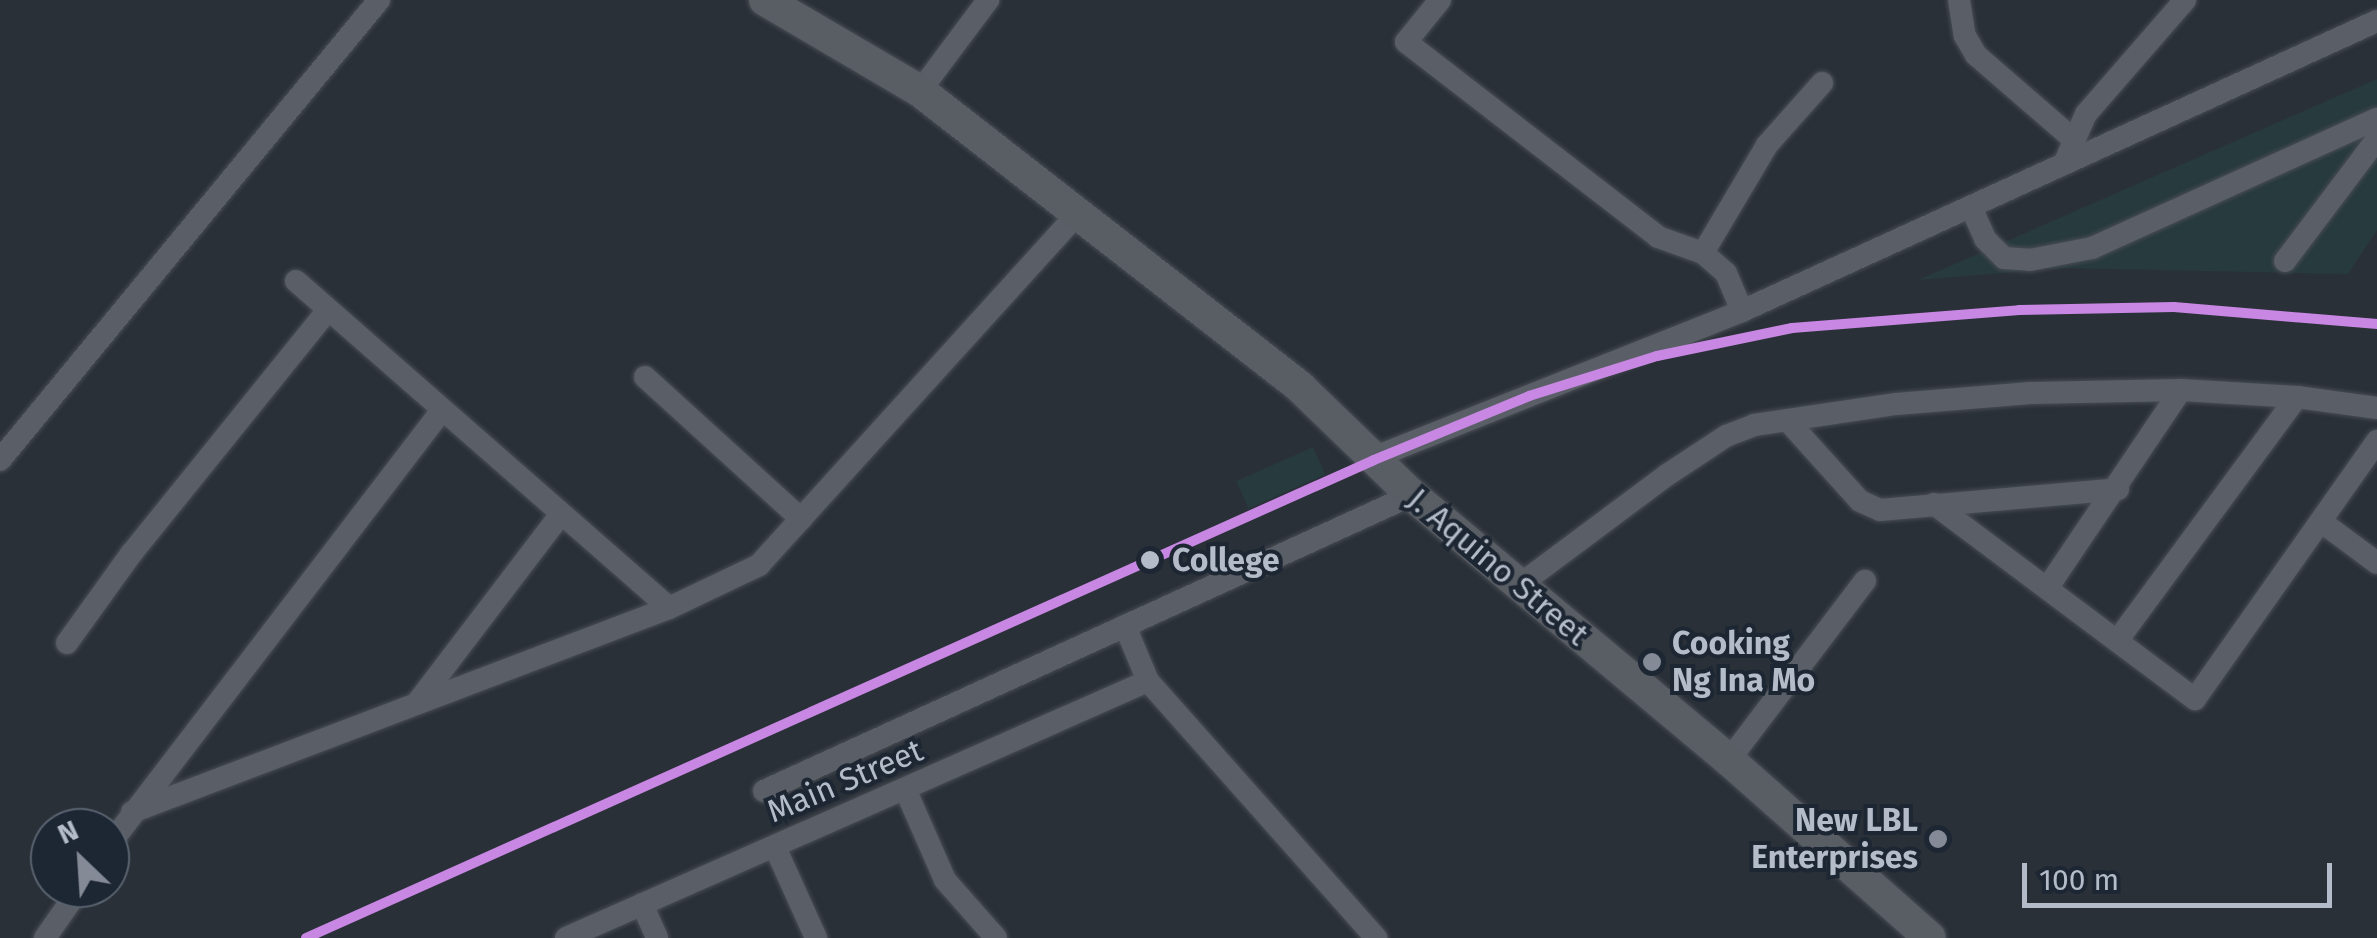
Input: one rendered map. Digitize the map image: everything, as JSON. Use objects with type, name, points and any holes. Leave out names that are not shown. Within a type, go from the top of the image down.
[{"type":"street","points":[[0,460],[379,0]]},
{"type":"street","name":"J. Aquino Street","points":[[765,0],[920,91],[1080,211],[1300,388],[1412,495],[1729,760],[1930,938]]},
{"type":"street","points":[[920,91],[988,0]]},
{"type":"street","points":[[1440,0],[1406,42],[1658,237],[1703,252],[1726,273],[1742,311]]},
{"type":"street","points":[[1959,0],[1965,36],[1976,56],[2074,139]]},
{"type":"street","points":[[2064,164],[2086,114],[2185,0]]},
{"type":"street","points":[[1373,458],[1742,311],[2377,21]]},
{"type":"street","points":[[1703,252],[1766,145],[1822,83]]},
{"type":"street","points":[[1971,207],[1985,239],[2004,258],[2030,260],[2092,248],[2377,118]]},
{"type":"street","points":[[2285,261],[2377,139]]},
{"type":"street","points":[[132,812],[669,608],[759,565],[1080,211]]},
{"type":"street","points":[[296,281],[669,608]]},
{"type":"street","points":[[66,644],[131,554],[327,311]]},
{"type":"street","points":[[645,377],[801,519]]},
{"type":"street","points":[[2048,587],[2118,489],[2181,390]]},
{"type":"street","points":[[1518,586],[1726,436],[1787,420],[1896,404],[2031,393],[2181,390],[2297,397],[2377,408]]},
{"type":"street","points":[[2117,641],[2297,397]]},
{"type":"street","points":[[130,815],[442,410]]},
{"type":"street","points":[[1787,420],[1860,501],[1880,510],[2118,489]]},
{"type":"street","points":[[1934,504],[2195,698],[2374,451]]},
{"type":"street","points":[[764,791],[1412,495]]},
{"type":"street","points":[[416,703],[560,515]]},
{"type":"street","points":[[2322,523],[2377,563]]},
{"type":"street","points":[[1729,760],[1865,580]]},
{"type":"street","points":[[1125,626],[1148,682],[1376,938]]},
{"type":"street","name":"Main Street","points":[[566,938],[1148,682]]},
{"type":"street","points":[[906,791],[944,880],[996,938]]},
{"type":"street","points":[[775,846],[816,938]]},
{"type":"street","points":[[642,904],[657,938]]},
{"type":"street","points":[[45,938],[66,908]]},
{"type":"green space","points":[[2377,79],[2377,230],[2348,274],[2062,268],[1918,280]]},
{"type":"green space","points":[[1313,447],[1325,474],[1248,509],[1236,481]]},
{"type":"transit line","points":[[306,938],[1374,460],[1529,396],[1657,356],[1792,328],[2019,310],[2174,307],[2377,324]]},
{"type":"place","name":"College","points":[[1150,560]]},
{"type":"place","name":"Cooking Ng Ina Mo","points":[[1652,662]]},
{"type":"place","name":"New LBL Enterprises","points":[[1938,839]]}]
